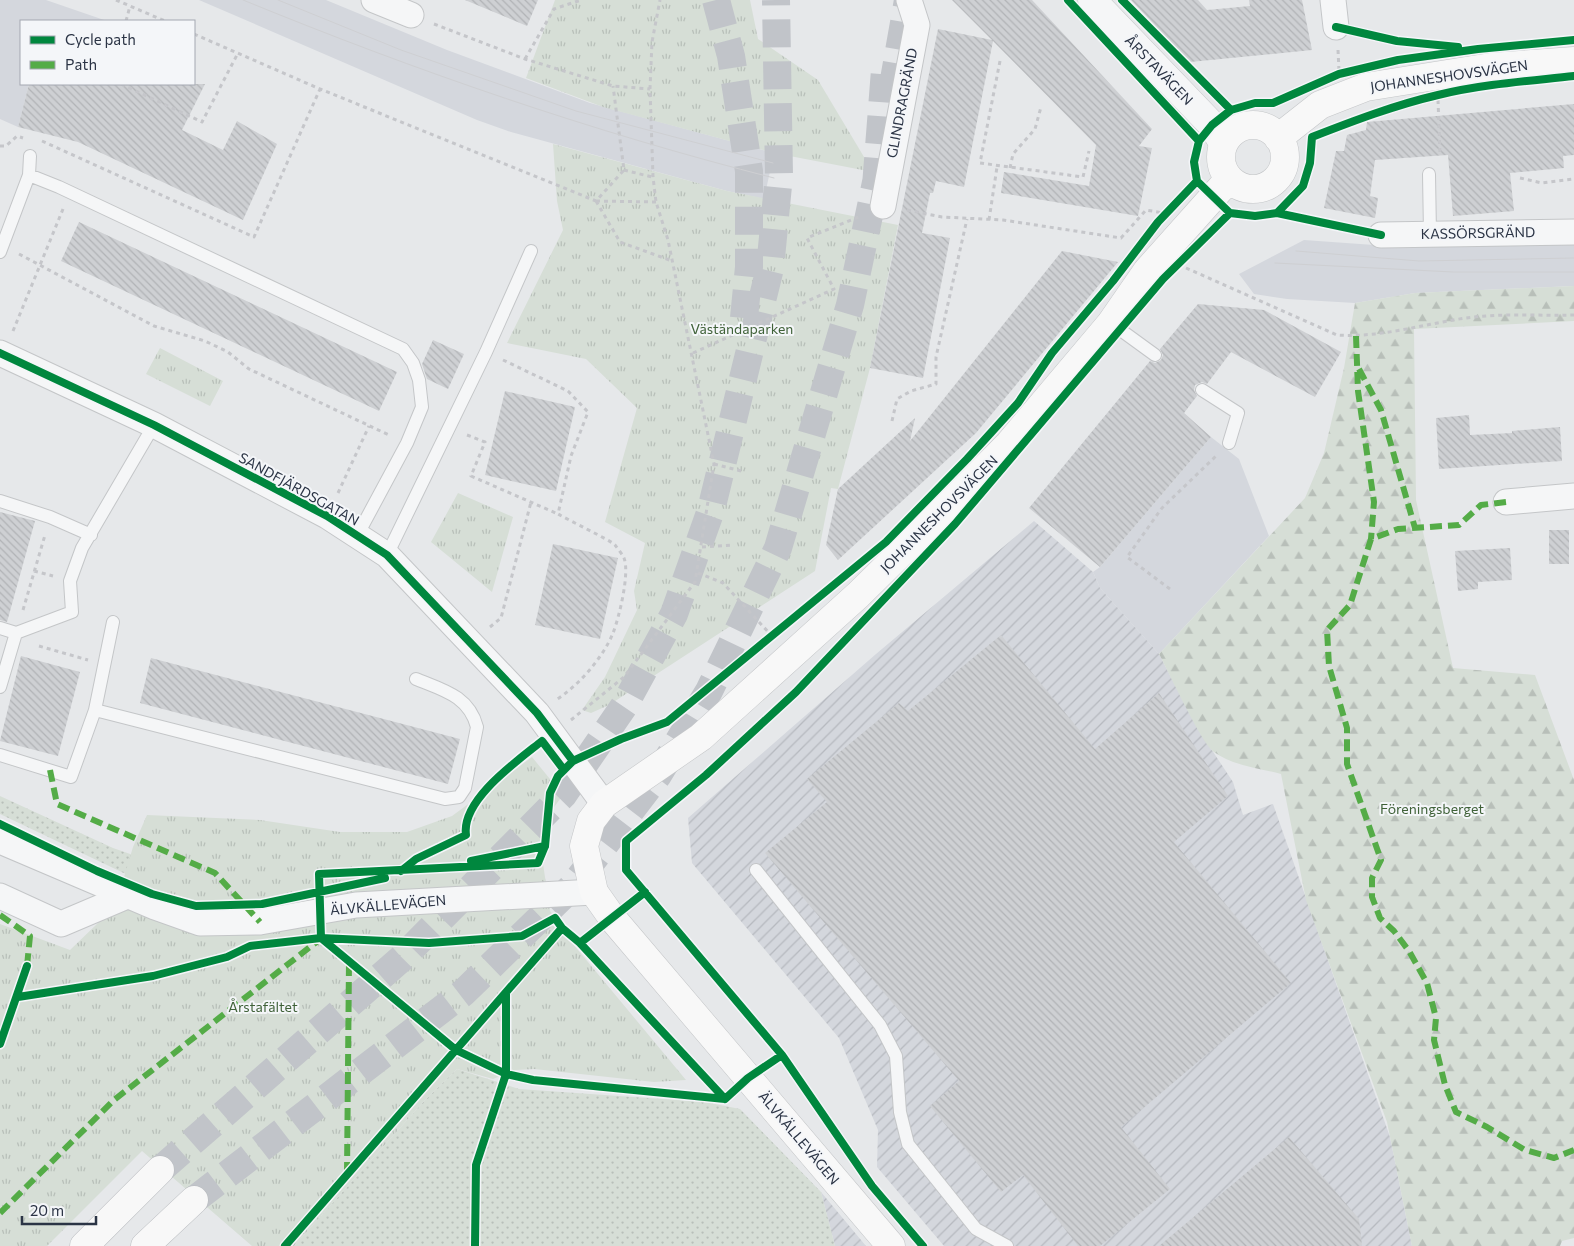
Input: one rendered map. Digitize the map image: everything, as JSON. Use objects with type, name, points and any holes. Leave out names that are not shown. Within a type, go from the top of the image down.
[{"type":"main road","name":"JOHANNESHOVSVÄGEN","points":[[1278,138],[1320,106],[1366,87],[1491,67],[1574,62]]},
{"type":"main road","points":[[1251,125],[1267,128],[1278,138],[1285,152],[1285,163],[1274,182],[1254,190],[1243,188],[1231,181],[1222,169],[1220,160],[1223,143],[1234,130],[1251,125]]},
{"type":"main road","name":"JOHANNESHOVSVÄGEN","points":[[604,804],[701,736],[858,595],[1009,444],[1111,323],[1146,271],[1221,188],[1231,181]]},
{"type":"main road","name":"ÄLVKÄLLEVÄGEN","points":[[604,804],[591,821],[584,846],[594,892],[613,919],[891,1246]]},
{"type":"main road","points":[[84,1246],[160,1170]]},
{"type":"main road","points":[[145,1246],[194,1200]]},
{"type":"street","points":[[374,0],[411,15]]},
{"type":"street","name":"GLINDRAGRÄND","points":[[883,206],[917,25],[910,0]]},
{"type":"street","name":"ÅRSTAVÄGEN","points":[[1092,0],[1212,125],[1223,143]]},
{"type":"street","points":[[1333,0],[1336,27]]},
{"type":"street","name":"KASSÖRSGRÄND","points":[[1381,235],[1574,232]]},
{"type":"street","name":"SANDFJÄRDSGATAN","points":[[1,354],[154,425],[327,516],[387,555],[537,712],[604,804]]},
{"type":"street","points":[[1506,502],[1574,496]]},
{"type":"street","name":"ÄLVKÄLLEVÄGEN","points":[[0,841],[128,896],[200,923],[260,922],[356,905],[594,892]]},
{"type":"street","points":[[0,896],[61,924],[128,896]]},
{"type":"lane","points":[[1,248],[29,175],[30,156]]},
{"type":"lane","points":[[1429,174],[1430,234]]},
{"type":"lane","points":[[29,175],[70,192],[403,350],[413,363],[419,380],[422,406],[407,443],[357,536]]},
{"type":"lane","points":[[387,555],[486,352],[530,252]]},
{"type":"lane","points":[[1111,323],[1155,355]]},
{"type":"lane","points":[[1202,390],[1238,413],[1229,443]]},
{"type":"lane","points":[[15,636],[72,612],[70,581],[82,548],[154,425]]},
{"type":"lane","points":[[0,501],[50,517],[91,535]]},
{"type":"lane","points":[[0,754],[71,778],[95,710],[113,622]]},
{"type":"lane","points":[[0,628],[15,636]]},
{"type":"lane","points":[[0,687],[15,636]]},
{"type":"lane","points":[[95,710],[445,799],[459,796],[465,788],[477,727],[474,717],[458,696],[416,679]]},
{"type":"lane","points":[[756,870],[880,1025],[896,1056],[900,1112],[908,1144],[976,1230],[1007,1246]]},
{"type":"path","points":[[116,0],[162,20]]},
{"type":"path","points":[[525,59],[554,9],[581,0]]},
{"type":"path","points":[[553,734],[624,677],[695,582],[702,547],[714,464],[668,240],[656,202],[653,177],[650,89],[652,42],[660,0]]},
{"type":"path","points":[[126,20],[130,6]]},
{"type":"path","points":[[411,15],[525,59],[613,86],[650,89]]},
{"type":"path","points":[[195,34],[320,89],[596,201],[656,202]]},
{"type":"path","points":[[123,85],[202,122],[238,53]]},
{"type":"path","points":[[1000,61],[980,163],[997,167],[1083,177],[1089,150]]},
{"type":"path","points":[[1331,78],[1348,72]]},
{"type":"path","points":[[596,201],[624,170],[613,86]]},
{"type":"path","points":[[33,139],[48,142],[74,156],[254,236],[320,89]]},
{"type":"path","points":[[1428,98],[1447,93]]},
{"type":"path","points":[[1438,95],[1440,154]]},
{"type":"path","points":[[1010,168],[1013,154],[1035,129],[1041,107]]},
{"type":"path","points":[[0,146],[6,146],[18,136],[25,138]]},
{"type":"path","points":[[989,220],[997,167]]},
{"type":"path","points":[[624,170],[653,177]]},
{"type":"path","points":[[1520,178],[1542,183],[1574,180]]},
{"type":"path","points":[[1,354],[70,192]]},
{"type":"path","points":[[596,201],[620,242],[672,261]]},
{"type":"path","points":[[692,353],[834,290],[807,238],[883,206],[942,217],[1003,220],[1121,238],[1146,210],[1166,213]]},
{"type":"path","points":[[1158,222],[1173,207]]},
{"type":"path","points":[[892,421],[897,399],[911,391],[936,384],[936,357],[967,219]]},
{"type":"path","points":[[1,248],[40,265],[154,326],[205,341],[228,352],[248,369],[407,443]]},
{"type":"path","points":[[1185,258],[1178,264],[1336,335],[1356,336],[1396,331],[1468,318],[1574,315]]},
{"type":"path","points":[[486,352],[526,369],[568,391],[588,412],[571,456],[558,514]]},
{"type":"path","points":[[327,516],[369,426]]},
{"type":"path","points":[[450,428],[485,442],[471,476],[558,514],[576,526],[613,543],[624,559],[624,588],[613,633],[597,660],[565,694],[537,712]]},
{"type":"path","points":[[1170,589],[1127,557],[1162,508],[1229,443]]},
{"type":"path","points":[[714,464],[745,472]]},
{"type":"path","points":[[501,618],[530,502]]},
{"type":"path","points":[[50,517],[15,636],[105,665]]},
{"type":"path","points":[[702,547],[734,545]]},
{"type":"path","points":[[698,573],[723,583],[771,635]]},
{"type":"path","points":[[764,641],[778,630]]},
{"type":"shaded area","points":[[0,0],[46,0],[104,20],[20,20],[20,85],[29,85],[18,127],[0,119]]},
{"type":"shaded area","points":[[199,0],[326,0],[447,50],[590,103],[774,153],[764,199],[727,191],[511,132],[477,120]]},
{"type":"shaded area","points":[[1304,240],[1374,245],[1574,245],[1574,286],[1415,293],[1355,303],[1287,299],[1254,294],[1239,274]]},
{"type":"shaded area","points":[[1211,437],[1239,459],[1269,536],[1159,654],[1100,588],[1093,572],[1100,567]]},
{"type":"shaded area","points":[[1034,521],[1093,572],[1100,588],[1159,654],[1198,729],[1233,782],[1243,815],[1273,804],[1390,1137],[1412,1246],[944,1246],[877,1167],[878,1130],[839,1038],[692,863],[688,818],[876,654]]},
{"type":"shaded area","points":[[821,1192],[866,1246],[835,1246]]},
{"type":"green space","points":[[555,0],[750,0],[758,39],[818,80],[873,172],[774,153],[603,107],[526,78]]},
{"type":"green space","name":"Väständaparken","points":[[553,144],[727,191],[898,225],[870,368],[838,489],[831,488],[815,571],[609,705],[591,713],[582,710],[605,677],[637,610],[634,591],[645,543],[605,522],[637,408],[586,359],[507,343],[563,230],[557,201]]},
{"type":"green space","name":"Föreningsberget","points":[[1574,286],[1574,321],[1414,329],[1416,500],[1453,668],[1535,675],[1574,780],[1574,1238],[1562,1241],[1560,1246],[1412,1246],[1387,1122],[1306,900],[1281,774],[1238,764],[1214,752],[1201,735],[1159,654],[1305,498],[1324,453],[1344,368],[1355,303],[1415,293]]},
{"type":"green space","points":[[160,348],[223,381],[210,406],[146,374]]},
{"type":"green space","points":[[458,493],[513,517],[492,592],[431,542]]},
{"type":"green space","name":"Årstafältet","points":[[532,757],[563,795],[543,822],[541,850],[550,911],[573,944],[686,1080],[654,1082],[534,1069],[516,1070],[493,1079],[457,1069],[425,1100],[294,1246],[252,1246],[142,1151],[47,1246],[0,1246],[0,924],[70,950],[98,923],[118,897],[133,847],[147,815],[260,820],[340,832],[407,832],[452,816]]},
{"type":"green space","points":[[0,796],[113,848],[176,870],[153,887],[0,814]]},
{"type":"green space","points":[[457,1069],[519,1089],[705,1102],[740,1109],[821,1192],[835,1246],[294,1246],[425,1100]]},
{"type":"building","points":[[465,0],[538,0],[527,26]]},
{"type":"building","points":[[952,0],[1032,0],[1152,129],[1139,146],[1152,148],[1138,216],[1001,193],[1004,172],[1089,186],[1096,145],[993,41],[964,187],[936,181],[933,193],[930,193],[922,233],[950,238],[923,378],[870,368],[938,29],[992,40]]},
{"type":"building","points":[[1131,0],[1198,0],[1207,10],[1250,6],[1249,0],[1302,0],[1312,50],[1190,62]]},
{"type":"building","points":[[205,84],[182,130],[223,150],[237,121],[277,144],[243,220],[78,142],[18,127],[29,85]]},
{"type":"building","points":[[1574,104],[1574,155],[1563,156],[1564,168],[1510,173],[1514,211],[1453,216],[1448,155],[1375,160],[1370,196],[1378,198],[1375,218],[1324,208],[1336,151],[1344,151],[1347,135],[1366,130],[1367,122]]},
{"type":"building","points":[[79,222],[397,372],[379,411],[61,261]]},
{"type":"building","points":[[1062,251],[1118,262],[976,433],[838,560],[826,545],[838,489],[915,418],[910,441]]},
{"type":"building","points":[[1198,304],[1264,310],[1341,352],[1315,397],[1231,352],[1207,384],[1202,382],[1195,385],[1194,390],[1197,396],[1184,413],[1211,437],[1100,567],[1029,508],[1150,361],[1155,363],[1161,360],[1163,355],[1160,349]]},
{"type":"building","points":[[433,340],[464,354],[448,389],[427,379],[422,364]]},
{"type":"building","points":[[505,391],[575,407],[556,491],[485,475]]},
{"type":"building","points":[[1469,415],[1470,435],[1512,433],[1512,431],[1560,427],[1562,461],[1439,469],[1436,418]]},
{"type":"building","points":[[0,512],[35,521],[7,622],[0,620]]},
{"type":"building","points":[[1549,530],[1569,530],[1569,564],[1549,564]]},
{"type":"building","points":[[553,544],[618,558],[600,639],[535,625]]},
{"type":"building","points":[[1510,548],[1512,580],[1478,582],[1478,589],[1458,591],[1455,551]]},
{"type":"building","points":[[1001,635],[1095,749],[1159,693],[1228,796],[1174,842],[1291,983],[1121,1127],[1170,1189],[1100,1246],[1078,1246],[1023,1175],[1001,1192],[930,1106],[959,1081],[765,853],[827,802],[807,779],[899,703],[908,711]]},
{"type":"building","points":[[21,656],[80,672],[58,756],[0,741]]},
{"type":"building","points":[[151,658],[460,739],[448,784],[140,703]]},
{"type":"building","points":[[1289,1137],[1359,1219],[1362,1246],[1159,1246]]},
{"type":"tunnel","points":[[716,0],[731,56],[749,171],[749,267],[744,318]]},
{"type":"tunnel","points":[[160,1170],[402,958],[563,795],[624,706],[674,614],[711,510],[770,268],[779,175],[776,0]]},
{"type":"tunnel","points":[[892,91],[908,0]]},
{"type":"tunnel","points":[[876,186],[885,70]]},
{"type":"tunnel","points":[[194,1200],[463,993],[573,886],[658,775],[709,691],[778,548],[850,305],[878,173]]},
{"type":"tram line","points":[[243,0],[374,51],[506,98],[639,141],[774,178]]},
{"type":"tram line","points":[[278,0],[401,50],[576,111],[773,163]]},
{"type":"tram line","points":[[1296,251],[1419,261],[1574,258]]},
{"type":"tram line","points":[[1275,263],[1453,272],[1574,272]]},
{"type":"marked path","points":[[1356,336],[1358,391],[1374,502],[1371,539]]},
{"type":"marked path","points":[[1359,369],[1381,410],[1415,528]]},
{"type":"marked path","points":[[1506,502],[1481,505],[1459,525],[1398,529],[1371,539],[1350,605],[1327,630],[1329,666],[1347,728],[1347,764],[1381,860],[1372,878],[1372,897],[1380,918],[1394,931],[1409,951],[1427,983],[1436,1018],[1434,1040],[1445,1085],[1456,1112],[1487,1127],[1525,1150],[1554,1158],[1574,1150]]},
{"type":"marked path","points":[[50,770],[57,804],[215,873],[260,922]]},
{"type":"marked path","points":[[0,915],[30,936],[27,966]]},
{"type":"marked path","points":[[0,1213],[114,1100],[319,940]]},
{"type":"marked path","points":[[347,1174],[349,962]]},
{"type":"cycle path","points":[[1068,0],[1199,141]]},
{"type":"cycle path","points":[[1122,0],[1231,110]]},
{"type":"cycle path","points":[[1336,27],[1397,41],[1458,47]]},
{"type":"cycle path","points":[[1574,40],[1478,49],[1398,60],[1339,74],[1273,103],[1255,103],[1231,110],[1212,125],[1199,141],[1194,162],[1197,181],[1230,213],[1255,216],[1277,213],[1303,186],[1310,163],[1312,137],[1390,108],[1455,91],[1489,85],[1574,76]]},
{"type":"cycle path","points":[[782,1055],[748,1078],[725,1099],[533,1080],[506,1074],[456,1050],[321,938],[319,874],[538,863],[545,846],[550,793],[558,776],[573,761],[621,739],[667,722],[886,542],[967,459],[1018,403],[1052,353],[1113,281],[1158,222],[1197,181]]},
{"type":"cycle path","points":[[923,1246],[872,1186],[782,1055],[626,870],[626,841],[706,775],[796,692],[955,524],[1163,279],[1230,213]]},
{"type":"cycle path","points":[[1277,213],[1381,235]]},
{"type":"cycle path","points":[[0,353],[154,425],[327,516],[387,555],[537,713],[573,761]]},
{"type":"cycle path","points":[[401,871],[416,859],[466,835],[467,822],[472,808],[481,795],[506,770],[542,741],[564,770]]},
{"type":"cycle path","points":[[0,824],[97,871],[152,894],[196,906],[262,904],[385,878]]},
{"type":"cycle path","points":[[471,861],[545,846]]},
{"type":"cycle path","points":[[580,943],[645,892]]},
{"type":"cycle path","points":[[18,997],[153,976],[227,957],[250,946],[321,938],[429,943],[522,936],[555,918],[562,928],[580,943],[725,1099]]},
{"type":"cycle path","points":[[285,1246],[562,928]]},
{"type":"cycle path","points":[[0,1044],[27,966]]},
{"type":"cycle path","points":[[475,1246],[476,1165],[506,1074],[506,993]]}]
